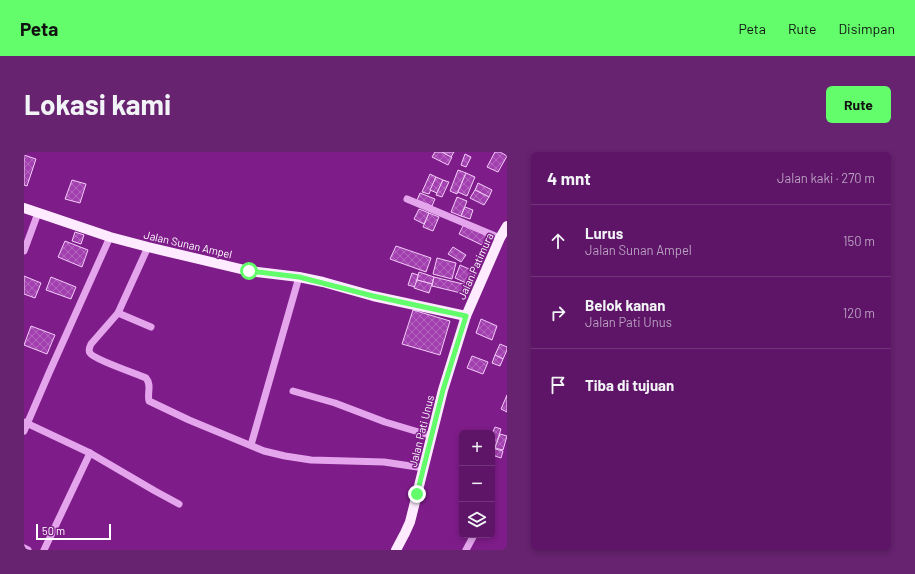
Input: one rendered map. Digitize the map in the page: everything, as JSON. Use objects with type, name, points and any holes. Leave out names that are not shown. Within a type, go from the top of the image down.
[{"type":"main road","name":"Jalan Sunan Ampel","points":[[24,208],[148,248],[249,271],[299,277],[373,296],[466,316]]},
{"type":"main road","name":"Jalan Patimura","points":[[466,316],[503,240],[507,226]]},
{"type":"main road","name":"Jalan Pati Unus","points":[[396,550],[410,522],[443,390],[466,316]]},
{"type":"street","points":[[407,199],[503,240]]},
{"type":"street","points":[[24,251],[38,213]]},
{"type":"street","points":[[24,431],[26,423],[48,373],[110,237]]},
{"type":"street","points":[[148,248],[118,313],[91,344],[90,353],[102,360],[146,378],[150,386],[149,401],[189,420],[264,451],[311,460],[384,462],[424,468]]},
{"type":"street","points":[[251,445],[299,277]]},
{"type":"street","points":[[118,313],[151,327]]},
{"type":"street","points":[[293,391],[335,403],[385,422],[432,436]]},
{"type":"street","points":[[26,423],[90,453],[179,504]]},
{"type":"street","points":[[44,550],[90,453]]},
{"type":"street","points":[[466,550],[472,538]]},
{"type":"street","points":[[24,548],[28,550]]},
{"type":"building","points":[[435,152],[442,152],[452,157],[448,165],[432,157]]},
{"type":"building","points":[[442,152],[454,152],[451,157]]},
{"type":"building","points":[[495,152],[500,152],[507,156],[498,172],[487,167]]},
{"type":"building","points":[[465,154],[471,157],[466,167],[461,165]]},
{"type":"building","points":[[24,155],[36,159],[27,186],[24,185]]},
{"type":"building","points":[[458,170],[466,173],[457,194],[450,191]]},
{"type":"building","points":[[466,173],[475,177],[467,196],[458,192]]},
{"type":"building","points":[[430,174],[436,177],[429,194],[422,192]]},
{"type":"building","points":[[436,177],[443,180],[437,193],[430,190]]},
{"type":"building","points":[[72,180],[86,184],[80,203],[65,199]]},
{"type":"building","points":[[443,180],[449,182],[442,197],[436,195]]},
{"type":"building","points":[[478,183],[492,190],[489,197],[475,190]]},
{"type":"building","points":[[475,190],[489,197],[484,205],[470,198]]},
{"type":"building","points":[[420,193],[435,199],[432,206],[417,200]]},
{"type":"building","points":[[457,197],[467,201],[461,216],[451,212]]},
{"type":"building","points":[[465,207],[473,210],[470,219],[461,216]]},
{"type":"building","points":[[419,209],[429,213],[424,224],[414,219]]},
{"type":"building","points":[[429,213],[439,217],[433,231],[423,227]]},
{"type":"building","points":[[464,224],[488,236],[484,246],[459,234]]},
{"type":"building","points":[[75,232],[84,235],[81,244],[72,241]]},
{"type":"building","points":[[65,241],[88,250],[82,267],[58,257]]},
{"type":"building","points":[[396,246],[431,258],[426,272],[390,259]]},
{"type":"building","points":[[453,247],[466,255],[461,262],[448,254]]},
{"type":"building","points":[[437,258],[456,263],[452,279],[433,274]]},
{"type":"building","points":[[460,265],[476,272],[471,285],[455,278]]},
{"type":"building","points":[[419,272],[434,277],[432,284],[417,280]]},
{"type":"building","points":[[412,273],[418,275],[415,287],[408,285]]},
{"type":"building","points":[[24,276],[41,283],[35,298],[24,294]]},
{"type":"building","points":[[51,277],[76,287],[71,299],[46,290]]},
{"type":"building","points":[[434,277],[467,285],[465,294],[432,286]]},
{"type":"building","points":[[417,280],[432,284],[429,293],[414,288]]},
{"type":"building","points":[[413,310],[450,321],[440,355],[402,344]]},
{"type":"building","points":[[481,319],[497,326],[492,340],[476,333]]},
{"type":"building","points":[[31,326],[55,335],[47,354],[24,345]]},
{"type":"building","points":[[500,344],[507,347],[503,359],[495,355]]},
{"type":"building","points":[[495,355],[503,359],[500,366],[492,363]]},
{"type":"building","points":[[472,356],[488,362],[483,374],[467,368]]},
{"type":"building","points":[[507,395],[507,412],[501,409]]},
{"type":"building","points":[[495,427],[501,429],[495,448],[495,430],[494,430]]},
{"type":"building","points":[[500,434],[507,436],[503,450],[495,448]]},
{"type":"building","points":[[495,449],[503,451],[501,458],[495,456]]},
{"type":"route","points":[[249,271],[299,277],[373,296],[466,316],[443,390],[417,494]]}]
